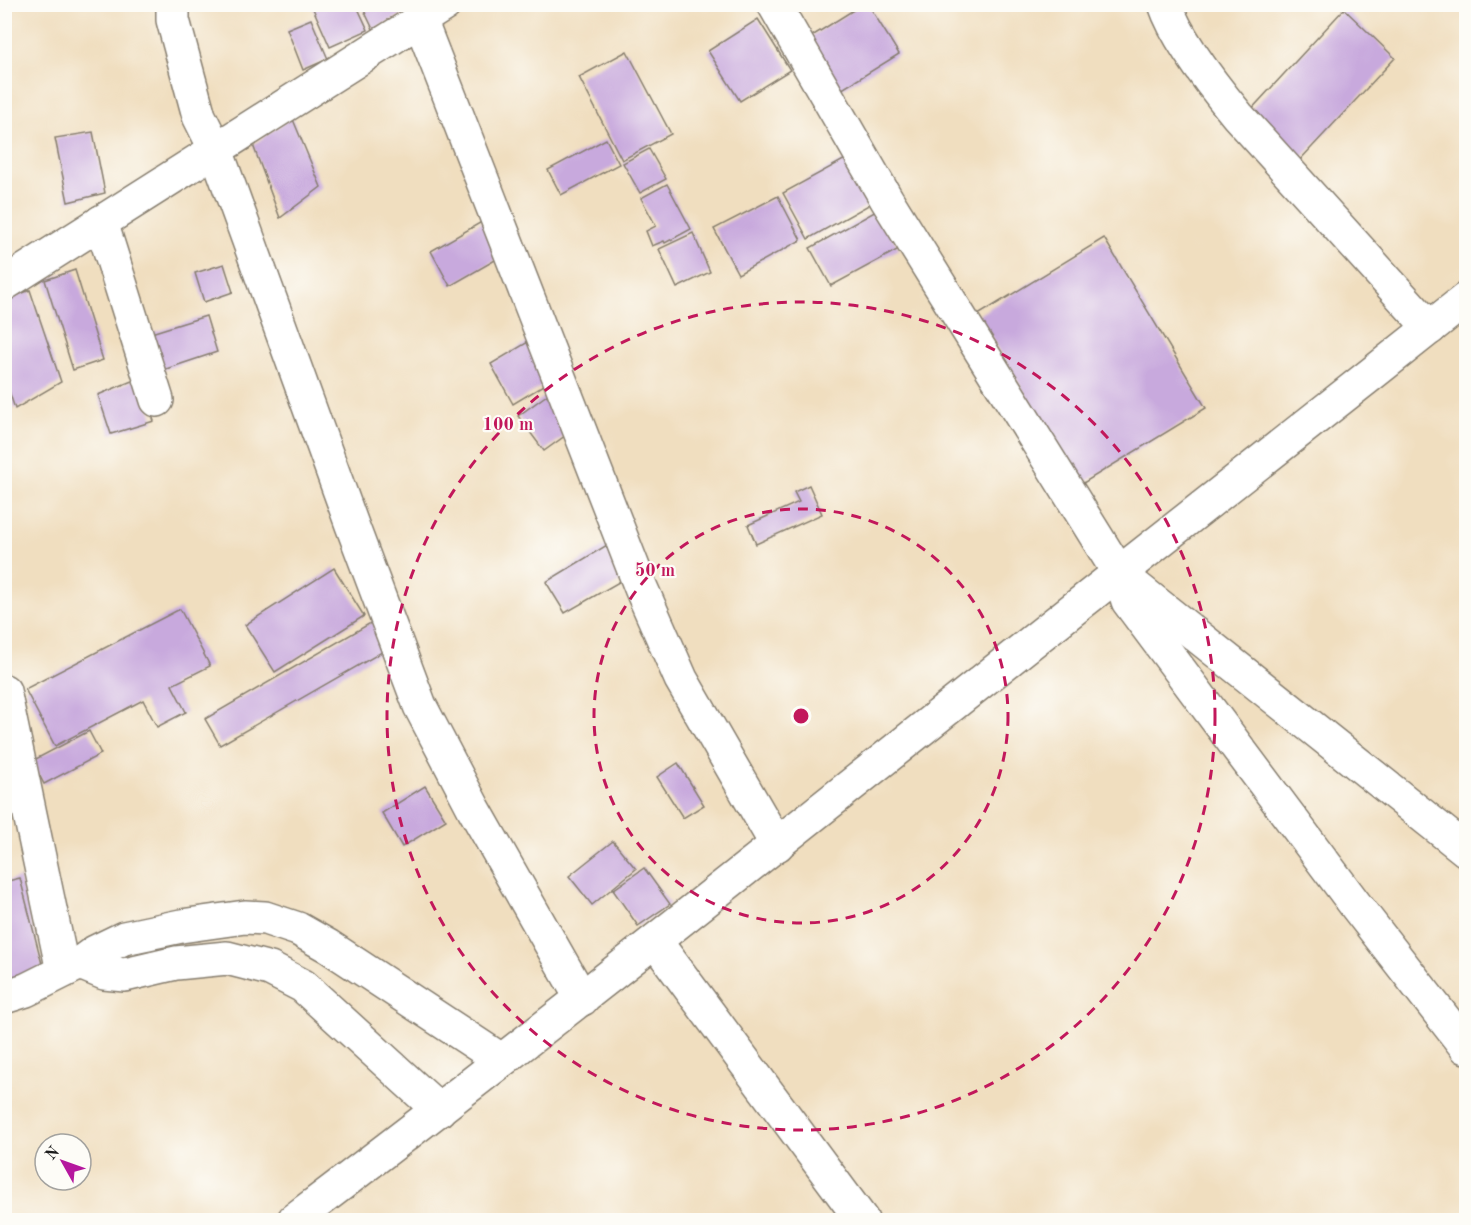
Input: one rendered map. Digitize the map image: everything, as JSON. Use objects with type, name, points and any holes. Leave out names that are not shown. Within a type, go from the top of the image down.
[{"type":"street","points":[[173,4],[173,20],[199,116],[216,150],[420,705],[474,809],[582,999]]},
{"type":"street","points":[[774,4],[887,200],[1119,573],[1126,595],[1141,618],[1357,907],[1467,1047]]},
{"type":"street","points":[[1165,4],[1170,19],[1216,90],[1430,328]]},
{"type":"street","points":[[4,284],[433,12],[641,588],[681,679],[777,845]]},
{"type":"street","points":[[101,222],[157,400]]},
{"type":"street","points":[[294,1221],[655,942],[1467,299]]},
{"type":"street","points":[[1119,573],[1467,850]]},
{"type":"street","points":[[4,691],[17,821],[72,967]]},
{"type":"street","points":[[4,997],[26,990],[124,938],[213,921],[245,917],[265,918],[298,929],[328,946],[501,1060]]},
{"type":"street","points":[[655,942],[862,1221]]},
{"type":"street","points":[[72,967],[125,975],[176,963],[227,958],[270,969],[303,986],[440,1110]]},
{"type":"building","points":[[311,4],[356,4],[368,30],[330,47]]},
{"type":"building","points":[[361,4],[408,4],[411,11],[373,29]]},
{"type":"building","points":[[863,4],[868,4],[899,54],[836,93],[804,41]]},
{"type":"building","points":[[1344,9],[1395,58],[1298,162],[1247,114]]},
{"type":"building","points":[[311,19],[328,59],[303,70],[287,29]]},
{"type":"building","points":[[758,19],[790,70],[740,101],[708,51]]},
{"type":"building","points":[[627,51],[671,134],[622,160],[579,77]]},
{"type":"building","points":[[4,70],[6,70],[9,96],[4,96]]},
{"type":"building","points":[[292,117],[321,187],[280,218],[253,145]]},
{"type":"building","points":[[93,132],[105,193],[68,202],[55,138]]},
{"type":"building","points":[[606,139],[619,164],[561,195],[548,170]]},
{"type":"building","points":[[649,149],[666,179],[640,193],[623,163]]},
{"type":"building","points":[[849,157],[874,202],[808,239],[783,193]]},
{"type":"building","points":[[667,184],[691,229],[665,243],[664,241],[652,246],[646,231],[656,226],[641,198]]},
{"type":"building","points":[[778,196],[801,240],[738,274],[714,229]]},
{"type":"building","points":[[878,210],[899,249],[831,286],[810,248]]},
{"type":"building","points":[[485,220],[504,255],[450,286],[431,251]]},
{"type":"building","points":[[693,233],[710,272],[677,288],[659,249]]},
{"type":"building","points":[[1104,238],[1206,408],[1080,485],[978,315]]},
{"type":"building","points":[[224,264],[233,292],[204,302],[195,273]]},
{"type":"building","points":[[75,270],[103,360],[73,370],[45,280]]},
{"type":"building","points":[[30,290],[61,382],[15,409],[4,376],[4,301]]},
{"type":"building","points":[[206,316],[217,352],[160,371],[148,334]]},
{"type":"building","points":[[533,339],[551,381],[513,404],[491,364]]},
{"type":"building","points":[[139,378],[154,421],[111,434],[98,395]]},
{"type":"building","points":[[547,395],[573,430],[544,451],[518,416]]},
{"type":"building","points":[[809,485],[822,514],[756,544],[748,525],[799,502],[794,492]]},
{"type":"building","points":[[607,545],[626,578],[565,613],[546,582]]},
{"type":"building","points":[[334,568],[364,616],[275,672],[245,625]]},
{"type":"building","points":[[180,609],[210,666],[172,685],[186,712],[157,727],[143,700],[55,746],[25,689]]},
{"type":"building","points":[[374,621],[389,648],[220,745],[205,719]]},
{"type":"building","points":[[89,731],[101,754],[44,784],[32,761]]},
{"type":"building","points":[[678,763],[704,805],[683,818],[657,777]]},
{"type":"building","points":[[425,786],[446,820],[402,847],[382,813]]},
{"type":"building","points":[[613,841],[636,869],[592,905],[569,876]]},
{"type":"building","points":[[644,868],[670,904],[638,926],[613,890]]},
{"type":"building","points":[[20,878],[44,972],[4,982],[4,882]]}]
